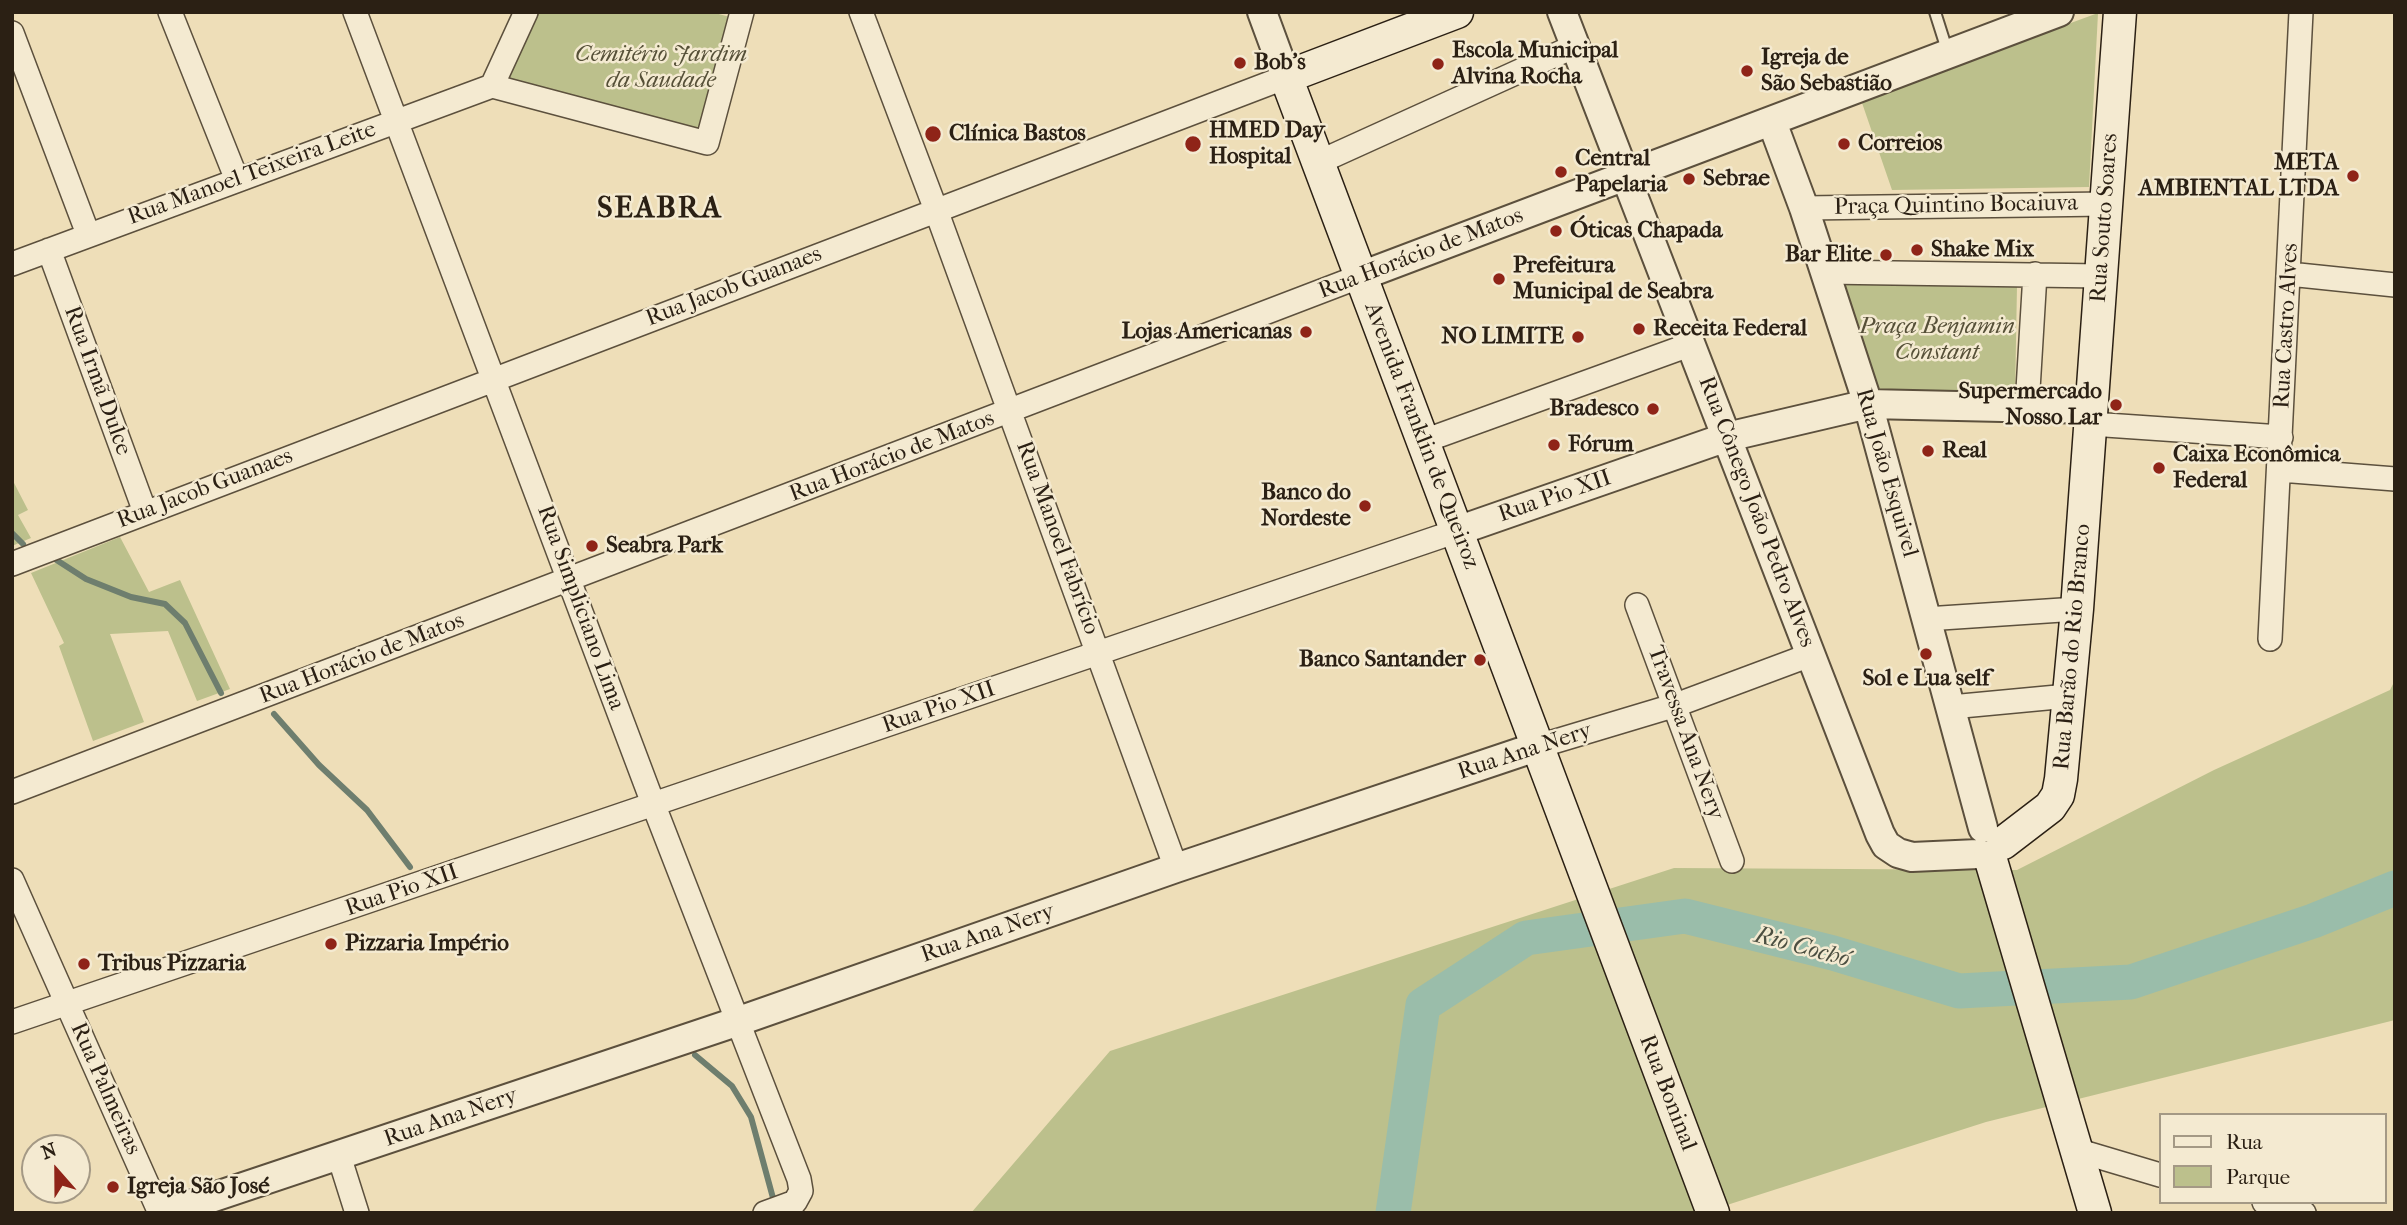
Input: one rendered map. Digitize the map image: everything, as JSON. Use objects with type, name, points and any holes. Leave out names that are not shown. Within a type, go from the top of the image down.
[{"type":"main road","name":"Rua Jacob Guanaes","points":[[1286,78],[1457,12]]},
{"type":"main road","name":"Rua Souto Soares","points":[[2091,417],[2120,12]]},
{"type":"main road","name":"Avenida Franklin de Queiroz","points":[[1286,78],[1580,861]]},
{"type":"main road","name":"Rua Barão do Rio Branco","points":[[1990,853],[2038,819],[2058,795],[2077,609],[2091,417]]},
{"type":"main road","points":[[1990,853],[2095,1213]]},
{"type":"main road","name":"Rua Boninal","points":[[1580,861],[1713,1213]]},
{"type":"street","points":[[170,12],[237,180]]},
{"type":"street","name":"Rua Simpliciano Lima","points":[[355,12],[654,806],[799,1179],[801,1191],[795,1202],[766,1212]]},
{"type":"street","points":[[526,12],[492,86],[707,143],[742,12]]},
{"type":"street","name":"Rua Manoel Fabrício","points":[[860,12],[936,210],[1176,868]]},
{"type":"street","name":"Avenida Franklin de Queiroz","points":[[1262,12],[1286,78]]},
{"type":"street","name":"Rua Cônego João Pedro Alves","points":[[1562,12],[1886,845],[1898,853],[1912,857],[1990,853]]},
{"type":"street","points":[[1772,122],[2059,12]]},
{"type":"street","name":"Rua Castro Alves","points":[[2270,639],[2301,12]]},
{"type":"street","points":[[12,33],[88,234]]},
{"type":"street","points":[[1317,163],[1575,46]]},
{"type":"street","name":"Rua Jacob Guanaes","points":[[12,564],[1286,78]]},
{"type":"street","name":"Rua Manoel Teixeira Leite","points":[[12,264],[492,86]]},
{"type":"street","name":"Rua Horácio de Matos","points":[[12,792],[1361,276],[1772,122]]},
{"type":"street","name":"Rua João Esquivel","points":[[1772,122],[1804,208],[1868,404],[1990,853]]},
{"type":"street","name":"Praça Quintino Bocaiuva","points":[[1804,208],[2107,204]]},
{"type":"street","name":"Rua Irmã Dulce","points":[[49,250],[145,512]]},
{"type":"street","points":[[1825,272],[2101,276]]},
{"type":"street","points":[[2026,406],[2035,274]]},
{"type":"street","points":[[2289,274],[2395,285]]},
{"type":"street","points":[[1424,440],[1692,344]]},
{"type":"street","points":[[1868,404],[2026,406],[2091,417],[2281,437]]},
{"type":"street","name":"Rua Pio XII","points":[[12,1022],[654,806],[1727,437],[1868,404]]},
{"type":"street","points":[[2280,470],[2395,479]]},
{"type":"street","name":"Travessa Ana Nery","points":[[1637,605],[1732,861]]},
{"type":"street","points":[[1926,619],[2077,609]]},
{"type":"street","name":"Rua Ana Nery","points":[[163,1213],[739,1021],[1176,868],[1536,747],[1676,705],[1810,655]]},
{"type":"street","points":[[1951,707],[2068,696]]},
{"type":"street","name":"Rua Palmeiras","points":[[12,880],[163,1213]]},
{"type":"street","points":[[2074,1141],[2158,1174]]},
{"type":"street","points":[[339,1156],[357,1213]]},
{"type":"street","points":[[2271,1204],[2304,1213]]},
{"type":"lane","points":[[1935,12],[1949,54]]},
{"type":"green space","name":"Cemitério Jardim da Saudade","points":[[531,12],[711,12],[734,18],[702,136],[499,82]]},
{"type":"green space","points":[[2098,13],[2089,187],[1892,190],[1861,100]]},
{"type":"green space","name":"Praça Benjamin Constant","points":[[1838,284],[2017,286],[2015,397],[1877,394]]},
{"type":"green space","points":[[12,479],[28,510],[18,515],[31,538],[12,546]]},
{"type":"green space","points":[[120,537],[149,592],[180,580],[230,689],[197,701],[168,631],[110,634],[144,722],[93,741],[59,646],[64,643],[31,573]]},
{"type":"green space","points":[[2395,680],[2395,1020],[1986,1122],[1702,1213],[971,1213],[1110,1051],[1674,868],[2017,870],[2214,770],[2390,690]]},
{"type":"waterway","points":[[12,533],[23,544]]},
{"type":"waterway","points":[[55,559],[86,579],[131,597],[165,604],[185,623],[221,693]]},
{"type":"waterway","points":[[274,714],[319,765],[367,810],[410,867]]},
{"type":"waterway","name":"Rio Cochó","points":[[1393,1213],[1423,1005],[1526,938],[1685,916],[1833,953],[1959,991],[2131,982],[2313,921],[2395,888]]},
{"type":"waterway","points":[[695,1055],[732,1086],[751,1117],[773,1198]]},
{"type":"place","name":"Bob's","points":[[1240,63]]},
{"type":"place","name":"Escola Municipal Alvina Rocha","points":[[1438,64]]},
{"type":"place","name":"Igreja de São Sebastião","points":[[1747,71]]},
{"type":"place","name":"Clínica Bastos","points":[[933,134]]},
{"type":"place","name":"HMED Day Hospital","points":[[1193,144]]},
{"type":"place","name":"Correios","points":[[1844,144]]},
{"type":"place","name":"Central Papelaria","points":[[1561,172]]},
{"type":"place","name":"META AMBIENTAL LTDA","points":[[2353,176]]},
{"type":"place","name":"Sebrae","points":[[1689,179]]},
{"type":"place","name":"Óticas Chapada","points":[[1556,231]]},
{"type":"place","name":"Shake Mix","points":[[1917,250]]},
{"type":"place","name":"Bar Elite","points":[[1886,255]]},
{"type":"place","name":"Prefeitura Municipal de Seabra","points":[[1499,279]]},
{"type":"place","name":"Receita Federal","points":[[1639,329]]},
{"type":"place","name":"Lojas Americanas","points":[[1306,332]]},
{"type":"place","name":"NO LIMITE","points":[[1578,337]]},
{"type":"place","name":"Supermercado Nosso Lar","points":[[2116,405]]},
{"type":"place","name":"Bradesco","points":[[1653,409]]},
{"type":"place","name":"Fórum","points":[[1554,445]]},
{"type":"place","name":"Real","points":[[1928,451]]},
{"type":"place","name":"Caixa Econômica Federal","points":[[2159,468]]},
{"type":"place","name":"Banco do Nordeste","points":[[1365,506]]},
{"type":"place","name":"Seabra Park","points":[[592,546]]},
{"type":"place","name":"Sol e Lua self","points":[[1926,654]]},
{"type":"place","name":"Banco Santander","points":[[1480,660]]},
{"type":"place","name":"Pizzaria Império","points":[[331,944]]},
{"type":"place","name":"Tribus Pizzaria","points":[[84,964]]},
{"type":"place","name":"Igreja São José","points":[[113,1187]]},
{"type":"district","name":"SEABRA","points":[[660,210]]}]
